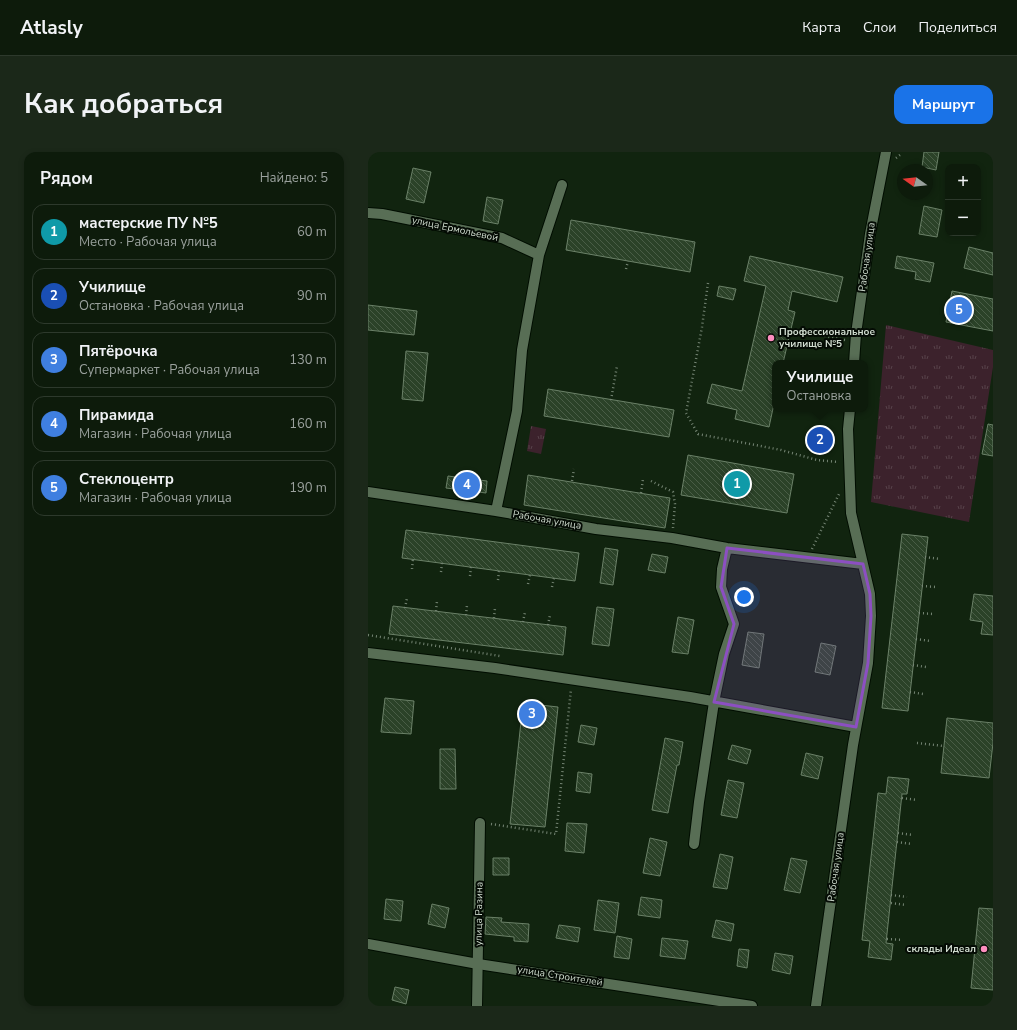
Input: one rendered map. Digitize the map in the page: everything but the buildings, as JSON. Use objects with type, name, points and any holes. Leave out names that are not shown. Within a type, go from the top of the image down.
[{"type":"street","name":"Рабочая улица","points":[[854,360],[855,342],[870,234],[886,152]]},
{"type":"street","points":[[496,512],[517,411],[522,350],[539,255],[562,185]]},
{"type":"street","name":"улица Ермольевой","points":[[368,213],[382,214],[502,238],[539,255]]},
{"type":"street","name":"Рабочая улица","points":[[816,1006],[856,727],[868,663],[871,616],[870,594],[851,513],[848,463],[850,412]]},
{"type":"street","name":"Рабочая улица","points":[[368,492],[596,529],[672,538],[727,548],[864,564]]},
{"type":"street","points":[[694,844],[714,702],[724,654],[734,624],[721,587],[722,569],[727,548]]},
{"type":"street","points":[[368,653],[495,668],[690,697],[856,727]]},
{"type":"street","name":"улица Разина","points":[[477,1006],[480,823]]},
{"type":"street","name":"улица Строителей","points":[[368,944],[478,964],[752,1006]]},
{"type":"path","points":[[626,269],[628,261]]},
{"type":"path","points":[[708,283],[702,327],[686,413],[698,434],[781,450],[817,460],[848,463]]},
{"type":"path","points":[[797,330],[855,342]]},
{"type":"path","points":[[611,400],[617,366]]},
{"type":"path","points":[[572,481],[574,469]]},
{"type":"path","points":[[641,493],[642,480]]},
{"type":"path","points":[[651,481],[673,492],[675,504],[672,538]]},
{"type":"path","points":[[807,558],[840,492]]},
{"type":"path","points":[[925,557],[940,559]]},
{"type":"path","points":[[412,569],[413,559]]},
{"type":"path","points":[[441,572],[442,563]]},
{"type":"path","points":[[470,576],[471,567]]},
{"type":"path","points":[[498,580],[499,571]]},
{"type":"path","points":[[528,584],[530,575]]},
{"type":"path","points":[[552,587],[554,578]]},
{"type":"path","points":[[922,586],[936,587]]},
{"type":"path","points":[[405,608],[407,598]]},
{"type":"path","points":[[436,611],[437,601]]},
{"type":"path","points":[[466,615],[467,605]]},
{"type":"path","points":[[494,618],[495,608]]},
{"type":"path","points":[[523,622],[524,612]]},
{"type":"path","points":[[919,613],[933,614]]},
{"type":"path","points":[[548,625],[550,615]]},
{"type":"path","points":[[368,636],[505,657]]},
{"type":"path","points":[[916,639],[930,641]]},
{"type":"path","points":[[913,665],[926,667]]},
{"type":"path","points":[[480,823],[556,834],[572,680]]},
{"type":"path","points":[[910,692],[923,694]]},
{"type":"path","points":[[917,743],[944,746]]},
{"type":"path","points":[[902,798],[917,800]]},
{"type":"path","points":[[898,833],[913,834]]},
{"type":"path","points":[[897,842],[912,844]]},
{"type":"path","points":[[891,896],[907,897]]},
{"type":"path","points":[[891,903],[906,905]]},
{"type":"path","points":[[887,939],[902,940]]},
{"type":"highlighted area","points":[[727,548],[863,564],[870,594],[871,616],[868,663],[856,727],[714,702],[734,624],[721,587]]},
{"type":"green space","points":[[886,325],[993,350],[993,367],[969,522],[871,502]]},
{"type":"green space","points":[[531,426],[546,429],[541,454],[527,451]]},
{"type":"place","name":"Стеклоцентр","points":[[959,310]]},
{"type":"place","name":"Профессиональное училище №5","points":[[771,338]]},
{"type":"place","name":"Училище","points":[[820,440]]},
{"type":"place","name":"мастерские ПУ №5","points":[[737,484]]},
{"type":"place","name":"Пирамида","points":[[467,485]]},
{"type":"place","name":"Пятёрочка","points":[[532,714]]},
{"type":"place","name":"склады Идеал","points":[[984,949]]}]
